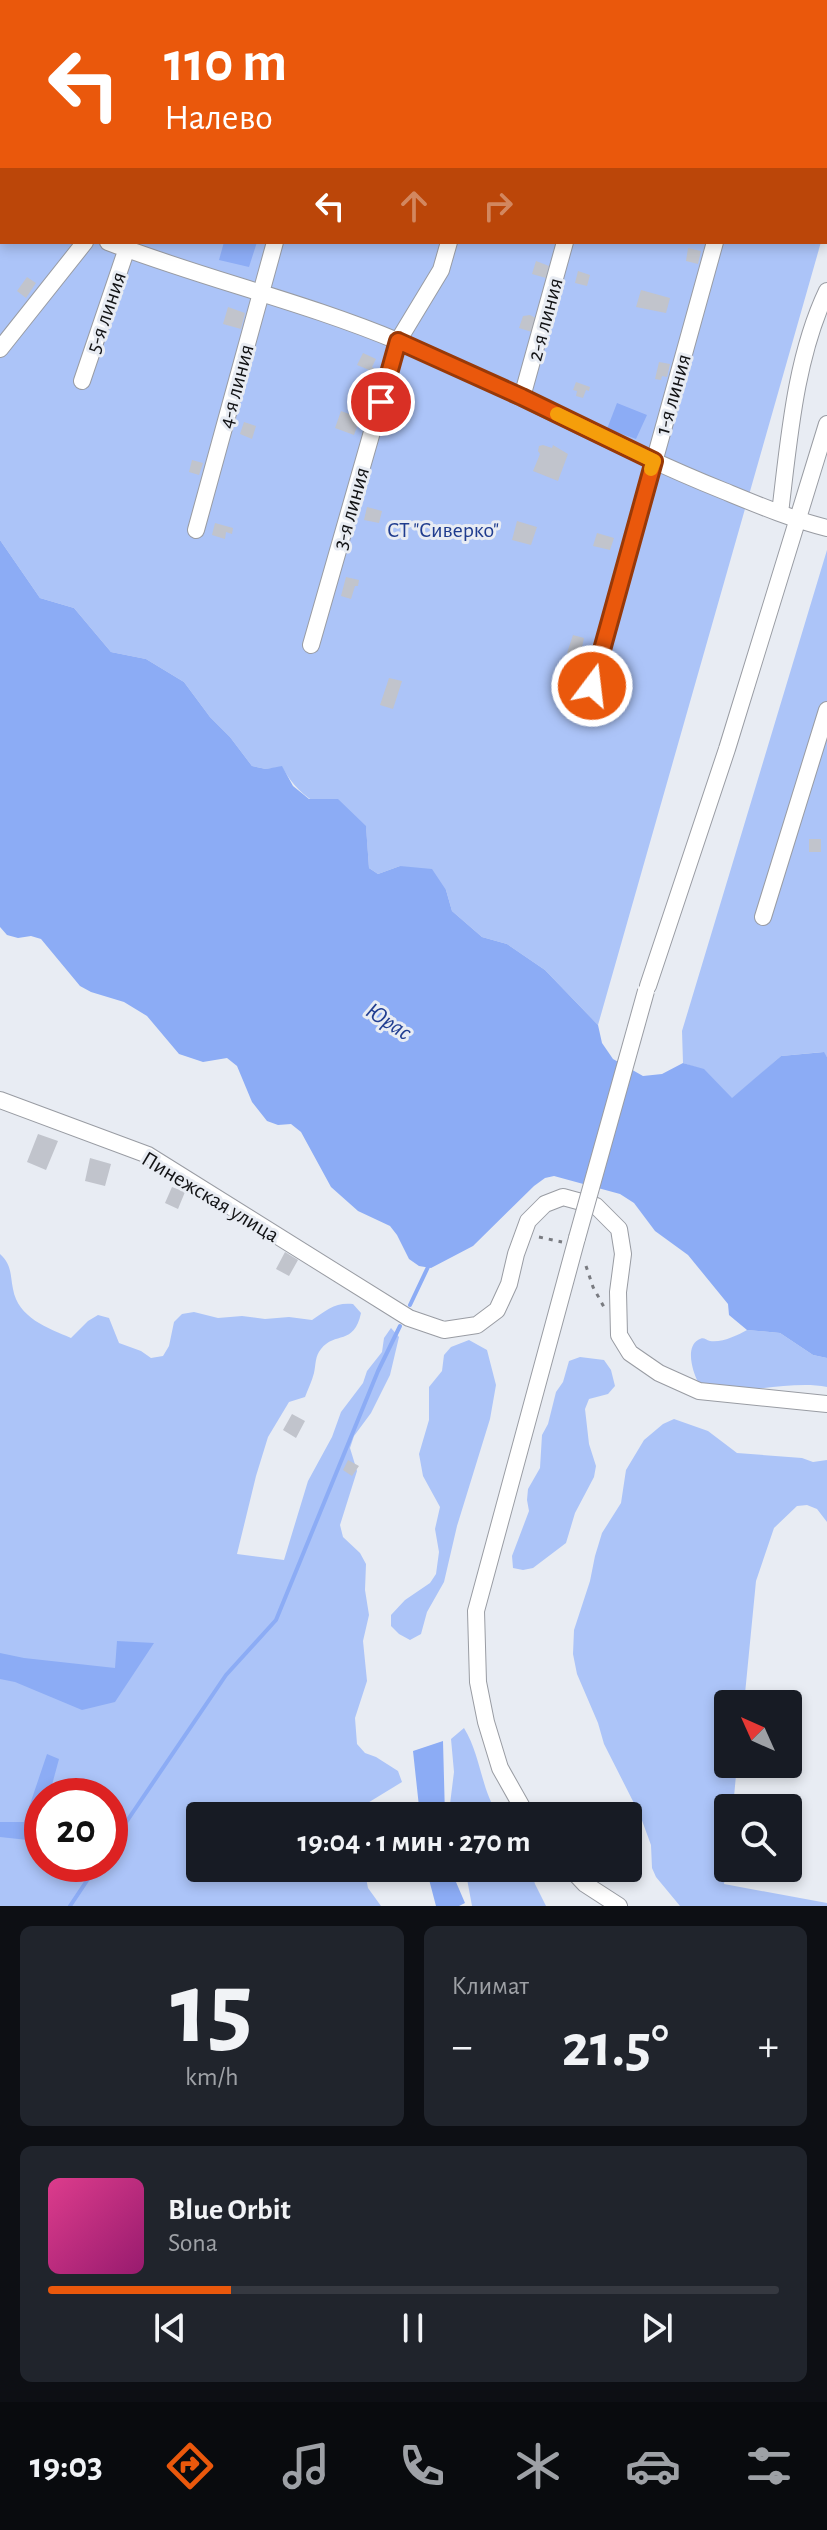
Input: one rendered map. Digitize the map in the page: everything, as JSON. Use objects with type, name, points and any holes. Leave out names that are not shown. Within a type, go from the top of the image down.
[{"type":"street","points":[[0,349],[83,244]]},
{"type":"street","name":"4-я линия","points":[[196,530],[274,244]]},
{"type":"street","name":"3-я линия","points":[[311,645],[398,341],[441,270],[448,244]]},
{"type":"street","name":"2-я линия","points":[[522,397],[564,244]]},
{"type":"street","name":"1-я линия","points":[[592,686],[714,244]]},
{"type":"street","points":[[128,246],[398,341],[654,461],[798,521],[827,528]]},
{"type":"street","name":"5-я линия","points":[[82,381],[128,246]]},
{"type":"street","points":[[780,513],[793,408],[816,315],[827,291]]},
{"type":"street","points":[[519,1802],[500,1768],[486,1722],[478,1682],[476,1611],[571,1240],[647,989],[727,749],[827,424]]},
{"type":"street","points":[[763,917],[827,710]]},
{"type":"street","name":"Пинежская улица","points":[[0,1100],[148,1155],[409,1318],[444,1330],[477,1325],[497,1310],[509,1284],[528,1221],[545,1204],[563,1197],[596,1206],[619,1229],[623,1254],[618,1292],[619,1335],[630,1353],[659,1373],[699,1391],[827,1404]]},
{"type":"street","points":[[583,1882],[619,1906]]},
{"type":"path","points":[[538,1237],[571,1240]]},
{"type":"path","points":[[585,1262],[593,1287],[606,1311]]},
{"type":"green space","name":"СТ \"Сиверко\"","points":[[0,244],[820,244],[598,1025],[545,970],[507,944],[482,937],[452,911],[446,890],[400,866],[378,874],[369,868],[366,827],[308,797],[282,767],[266,769],[252,766],[184,682],[146,659],[111,652],[74,608],[40,598],[0,540]]},
{"type":"green space","points":[[827,550],[827,1057],[823,1052],[781,1056],[732,1099],[704,1070],[683,1063],[682,1031]]},
{"type":"green space","points":[[0,1254],[9,1266],[16,1299],[35,1321],[71,1338],[98,1315],[109,1318],[119,1343],[151,1358],[163,1356],[169,1346],[174,1322],[182,1314],[194,1312],[218,1318],[289,1317],[312,1320],[327,1310],[347,1304],[353,1304],[361,1313],[354,1330],[321,1349],[305,1397],[289,1402],[268,1437],[237,1554],[284,1560],[308,1481],[332,1437],[341,1412],[382,1352],[384,1338],[391,1328],[399,1337],[390,1375],[350,1448],[357,1471],[340,1525],[343,1537],[360,1553],[366,1564],[365,1590],[369,1615],[363,1641],[367,1681],[355,1718],[357,1744],[365,1753],[398,1771],[402,1782],[369,1802],[186,1802],[186,1882],[367,1882],[381,1906],[0,1906]]},
{"type":"green space","points":[[747,1330],[780,1333],[813,1355],[827,1358],[827,1387],[795,1385],[730,1389],[698,1382],[691,1360],[694,1344],[702,1338],[725,1340]]},
{"type":"green space","points":[[469,1340],[487,1350],[496,1385],[490,1419],[457,1526],[444,1582],[427,1612],[421,1634],[410,1640],[391,1626],[391,1615],[405,1600],[430,1583],[436,1574],[439,1552],[435,1529],[440,1507],[423,1476],[419,1454],[429,1420],[429,1387],[442,1371],[444,1355],[451,1347]]},
{"type":"green space","points":[[580,1357],[604,1360],[611,1370],[615,1386],[608,1394],[589,1399],[585,1409],[589,1444],[596,1466],[594,1477],[575,1513],[566,1543],[533,1568],[513,1568],[512,1556],[529,1511],[528,1489],[540,1468],[542,1435],[569,1361]]},
{"type":"green space","points":[[674,1419],[708,1431],[737,1453],[802,1458],[813,1462],[827,1460],[827,1522],[817,1509],[807,1505],[797,1506],[774,1528],[756,1581],[745,1690],[714,1690],[714,1778],[736,1778],[734,1794],[714,1794],[714,1882],[827,1903],[827,1906],[680,1906],[652,1868],[651,1845],[642,1820],[642,1802],[633,1802],[604,1744],[577,1674],[573,1654],[574,1630],[602,1533],[621,1503],[626,1470],[644,1440]]},
{"type":"green space","points":[[464,1728],[492,1802],[450,1802],[454,1772],[451,1739]]},
{"type":"green space","points":[[468,1882],[534,1882],[546,1906],[472,1906]]},
{"type":"water","points":[[223,244],[256,244],[249,267],[219,260]]},
{"type":"water","points":[[617,403],[647,415],[636,439],[607,429]]},
{"type":"water","name":"Юрас","points":[[0,540],[40,598],[74,608],[111,652],[146,659],[184,682],[252,766],[266,769],[282,766],[293,786],[309,799],[338,799],[366,826],[369,868],[378,874],[400,866],[432,869],[446,890],[452,911],[482,937],[507,944],[545,970],[598,1025],[602,1043],[613,1059],[643,1076],[662,1074],[683,1063],[704,1069],[732,1098],[781,1056],[824,1052],[827,1057],[827,1358],[813,1355],[780,1333],[747,1330],[729,1315],[728,1304],[688,1255],[655,1231],[634,1203],[620,1194],[554,1176],[534,1186],[473,1246],[431,1268],[419,1266],[409,1259],[390,1226],[358,1211],[331,1187],[301,1132],[291,1124],[278,1125],[267,1121],[252,1102],[237,1066],[227,1058],[203,1062],[179,1054],[147,1016],[124,1002],[80,986],[41,939],[7,935],[0,927]]},
{"type":"water","points":[[117,1641],[154,1643],[115,1702],[82,1710],[15,1682],[0,1679],[0,1653],[115,1668]]},
{"type":"water","points":[[443,1741],[445,1802],[418,1802],[413,1751]]},
{"type":"water","points":[[47,1754],[59,1759],[54,1778],[39,1778]]},
{"type":"water","points":[[0,1822],[24,1822],[24,1840],[0,1837]]},
{"type":"water","points":[[430,1882],[456,1882],[465,1903],[436,1906]]},
{"type":"building","points":[[688,248],[701,251],[698,264],[686,261]]},
{"type":"building","points":[[536,261],[549,266],[546,278],[532,274]]},
{"type":"building","points":[[578,271],[590,275],[587,286],[575,283]]},
{"type":"building","points":[[27,277],[36,283],[26,298],[17,291]]},
{"type":"building","points":[[641,290],[670,298],[666,313],[636,307]]},
{"type":"building","points":[[228,307],[245,313],[241,329],[223,324]]},
{"type":"building","points":[[523,316],[536,318],[535,333],[519,328]]},
{"type":"building","points":[[363,353],[376,359],[372,367],[374,372],[357,365]]},
{"type":"building","points":[[659,362],[670,364],[667,377],[662,376],[661,380],[655,379]]},
{"type":"building","points":[[576,382],[590,387],[583,398],[576,396],[577,391],[573,390]]},
{"type":"building","points":[[341,411],[360,418],[354,435],[335,428]]},
{"type":"building","points":[[244,422],[256,426],[252,439],[240,434]]},
{"type":"building","points":[[553,445],[568,454],[558,481],[533,471],[540,454],[539,446],[552,448]]},
{"type":"building","points":[[192,460],[203,463],[199,475],[189,472]]},
{"type":"building","points":[[367,507],[382,511],[379,523],[364,520]]},
{"type":"building","points":[[517,521],[537,527],[531,545],[512,540]]},
{"type":"building","points":[[215,523],[233,528],[232,534],[226,532],[225,539],[212,535]]},
{"type":"building","points":[[597,533],[614,538],[610,550],[593,546]]},
{"type":"building","points":[[346,577],[359,580],[351,599],[341,596]]},
{"type":"building","points":[[573,635],[584,638],[580,657],[567,653]]},
{"type":"building","points":[[389,678],[402,681],[393,709],[380,705]]},
{"type":"building","points":[[809,839],[821,839],[821,852],[809,852]]},
{"type":"building","points":[[38,1134],[58,1141],[46,1170],[27,1162]]},
{"type":"building","points":[[90,1158],[111,1164],[105,1186],[85,1181]]},
{"type":"building","points":[[172,1187],[185,1192],[178,1209],[165,1203]]},
{"type":"building","points":[[285,1252],[298,1260],[289,1276],[276,1269]]},
{"type":"building","points":[[292,1414],[305,1421],[296,1438],[283,1430]]},
{"type":"building","points":[[348,1460],[359,1466],[352,1476],[343,1470]]},
{"type":"waterway","points":[[410,1305],[428,1267]]},
{"type":"waterway","points":[[128,1819],[226,1675],[276,1620],[378,1371],[400,1326]]},
{"type":"waterway","points":[[70,1906],[86,1882]]},
{"type":"slow traffic","points":[[557,414],[654,461],[651,469]]},
{"type":"route","points":[[381,402],[398,341],[654,461],[592,686]]}]
